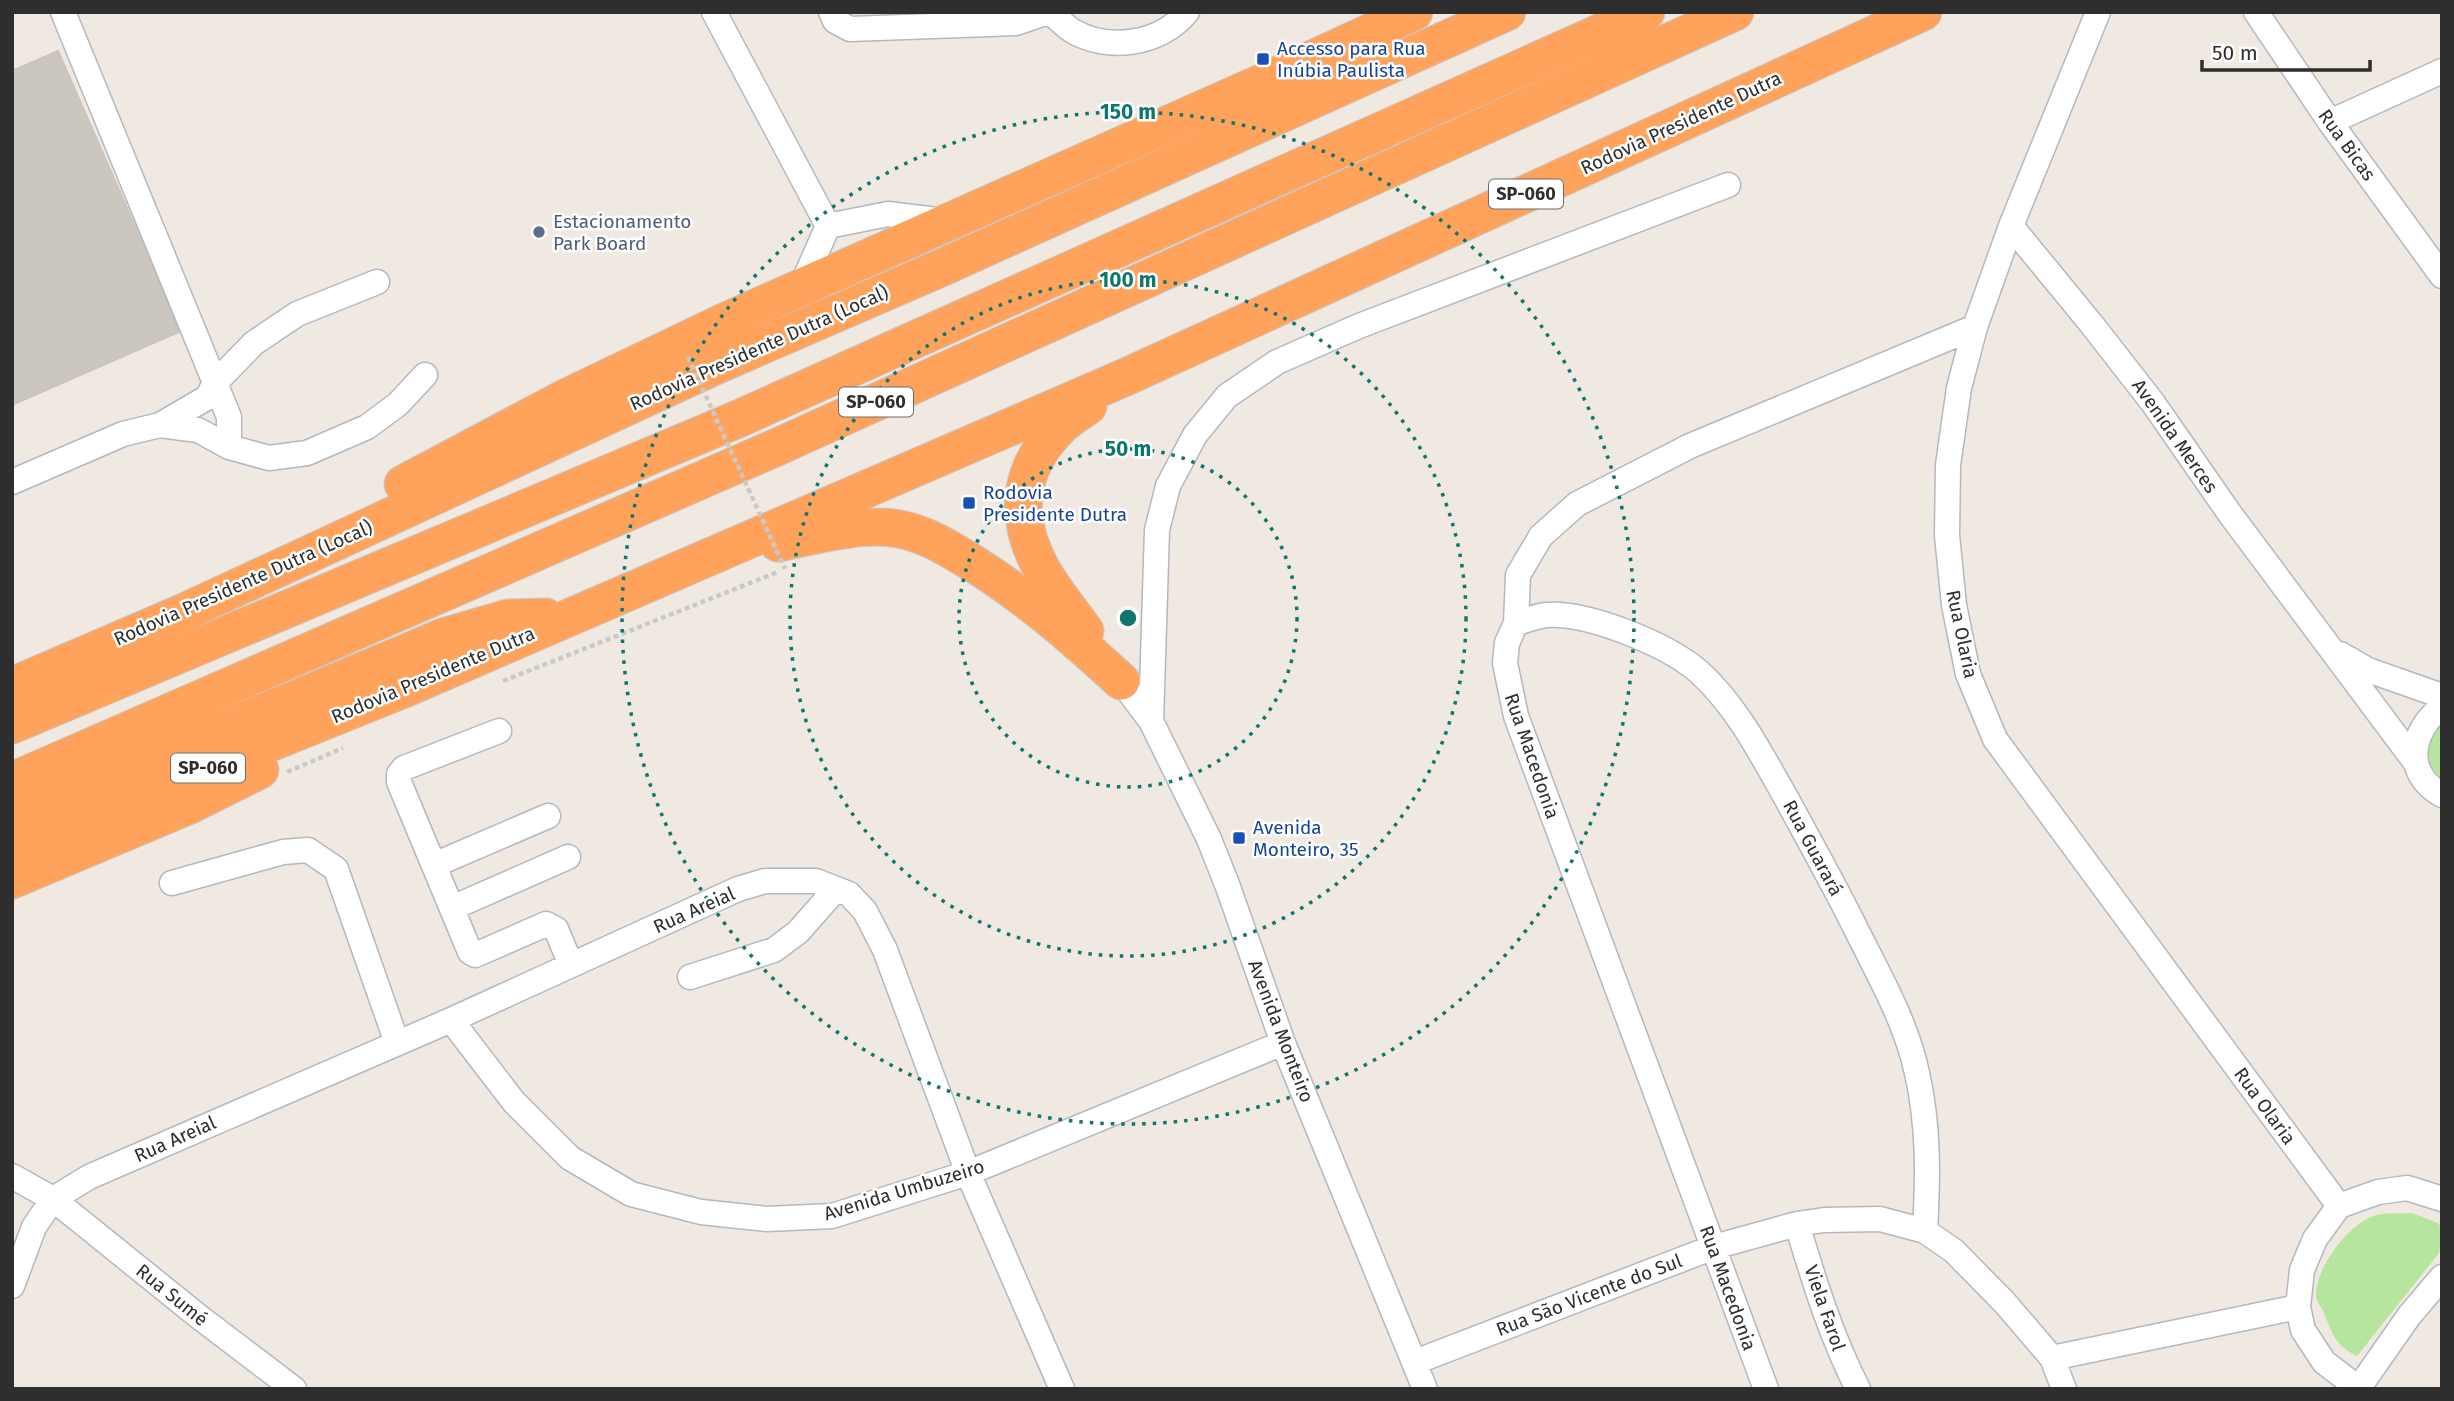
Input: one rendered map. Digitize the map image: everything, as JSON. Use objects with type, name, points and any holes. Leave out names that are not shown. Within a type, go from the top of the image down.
[{"type":"highway","points":[[182,612],[307,532],[491,439],[565,398],[801,287],[1248,89],[1414,12]]},
{"type":"highway","name":"Rodovia Presidente Dutra (Local)","points":[[12,686],[182,612],[715,366],[943,267],[1507,12]]},
{"type":"highway","name":"SP-060","points":[[12,725],[738,419],[1646,12]]},
{"type":"highway","name":"SP-060","points":[[12,781],[775,448],[1735,12]]},
{"type":"highway","name":"Rodovia Presidente Dutra","points":[[12,847],[404,689],[1128,376],[1923,12]]},
{"type":"highway","points":[[1121,681],[1041,569],[1027,536],[1021,510],[1026,479],[1039,452],[1059,428],[1128,376]]},
{"type":"highway","points":[[720,554],[848,529],[897,528],[934,540],[1014,589],[1064,629],[1121,681]]},
{"type":"highway","points":[[12,818],[443,637],[508,618],[576,616]]},
{"type":"highway","points":[[12,880],[190,805],[251,775],[404,689]]},
{"type":"street","points":[[63,12],[229,418],[229,447]]},
{"type":"street","points":[[714,12],[828,226]]},
{"type":"street","points":[[831,12],[835,21],[850,29],[1016,23],[1049,12],[1072,30],[1098,41],[1127,43],[1155,36],[1180,20],[1187,12]]},
{"type":"street","name":"Rua Olaria","points":[[2098,12],[2011,226],[1975,327],[1959,388],[1948,465],[1947,535],[1954,606],[1968,674],[1995,739],[2339,1206]]},
{"type":"street","name":"Rua Bicas","points":[[2256,12],[2330,122],[2442,276]]},
{"type":"street","points":[[2330,122],[2442,71]]},
{"type":"street","points":[[1151,721],[1157,530],[1168,486],[1195,435],[1227,396],[1277,362],[1359,326],[1728,185]]},
{"type":"street","points":[[828,226],[888,215],[947,222]]},
{"type":"street","points":[[801,287],[828,226]]},
{"type":"street","name":"Avenida Merces","points":[[2011,226],[2153,403],[2230,514],[2416,763],[2423,778],[2442,795]]},
{"type":"street","points":[[12,482],[123,433],[160,425],[208,397],[214,384],[254,344],[297,314],[377,282]]},
{"type":"street","name":"Rua Macedonia","points":[[1766,1389],[1516,716],[1505,663],[1507,643],[1516,623],[1518,575],[1541,536],[1577,504],[1690,446],[1975,327]]},
{"type":"street","points":[[160,425],[198,430],[229,447],[269,458],[307,453],[367,427],[398,404],[425,375]]},
{"type":"street","name":"Rua Guarará","points":[[1516,623],[1546,615],[1584,619],[1643,638],[1696,670],[1730,705],[1763,757],[1827,872],[1898,1014],[1917,1071],[1926,1125],[1928,1174],[1925,1231]]},
{"type":"street","name":"Avenida Merces","points":[[2333,650],[2378,674],[2442,696]]},
{"type":"street","name":"Avenida Monteiro","points":[[1121,681],[1151,721],[1209,839],[1283,1043],[1425,1389]]},
{"type":"street","points":[[2416,763],[2415,746],[2419,731],[2428,717],[2442,707]]},
{"type":"street","points":[[499,731],[404,768],[399,774],[399,782],[470,952],[475,955],[546,924],[556,929],[571,965]]},
{"type":"street","points":[[434,864],[548,816]]},
{"type":"street","points":[[172,883],[283,852],[308,850],[336,869],[397,1043]]},
{"type":"street","points":[[452,908],[568,858]]},
{"type":"street","name":"Rua Areial","points":[[53,1199],[101,1171],[451,1020],[738,889],[765,881],[816,881],[849,894],[865,911],[885,950],[968,1173],[1062,1389]]},
{"type":"street","points":[[690,977],[774,950],[798,932],[836,889]]},
{"type":"street","name":"Avenida Umbuzeiro","points":[[451,1020],[513,1102],[570,1158],[631,1194],[701,1212],[754,1218],[832,1216],[968,1173],[1283,1043]]},
{"type":"street","name":"Rua Sumé","points":[[12,1176],[53,1199],[198,1316],[294,1389]]},
{"type":"street","points":[[2442,1199],[2407,1188],[2378,1192],[2339,1206],[2315,1239],[2302,1270],[2298,1307],[2303,1330],[2324,1362],[2358,1389],[2409,1316],[2442,1277]]},
{"type":"street","points":[[12,1286],[34,1227],[53,1199]]},
{"type":"street","name":"Rua São Vicente do Sul","points":[[1415,1362],[1714,1247],[1797,1224],[1824,1220],[1880,1219],[1925,1231],[1962,1260],[2005,1303],[2052,1358],[2064,1389]]},
{"type":"street","name":"Viela Farol","points":[[1797,1224],[1818,1297],[1838,1350],[1858,1389]]},
{"type":"street","points":[[2052,1358],[2298,1307]]},
{"type":"path","points":[[652,620],[785,569],[688,357]]},
{"type":"green space","points":[[2442,722],[2442,780],[2431,765],[2427,751],[2431,737]]},
{"type":"green space","points":[[2412,1213],[2438,1223],[2442,1229],[2439,1253],[2357,1356],[2343,1347],[2335,1337],[2317,1299],[2317,1285],[2321,1273],[2344,1238],[2364,1221],[2383,1214]]},
{"type":"building","points":[[58,51],[181,331],[12,405],[12,71]]},
{"type":"place","name":"Accesso para Rua Inúbia Paulista","points":[[1263,59]]},
{"type":"place","name":"Estacionamento Park Board","points":[[539,232]]},
{"type":"place","name":"Rodovia Presidente Dutra","points":[[969,503]]},
{"type":"place","name":"Avenida Monteiro, 35","points":[[1239,838]]}]
